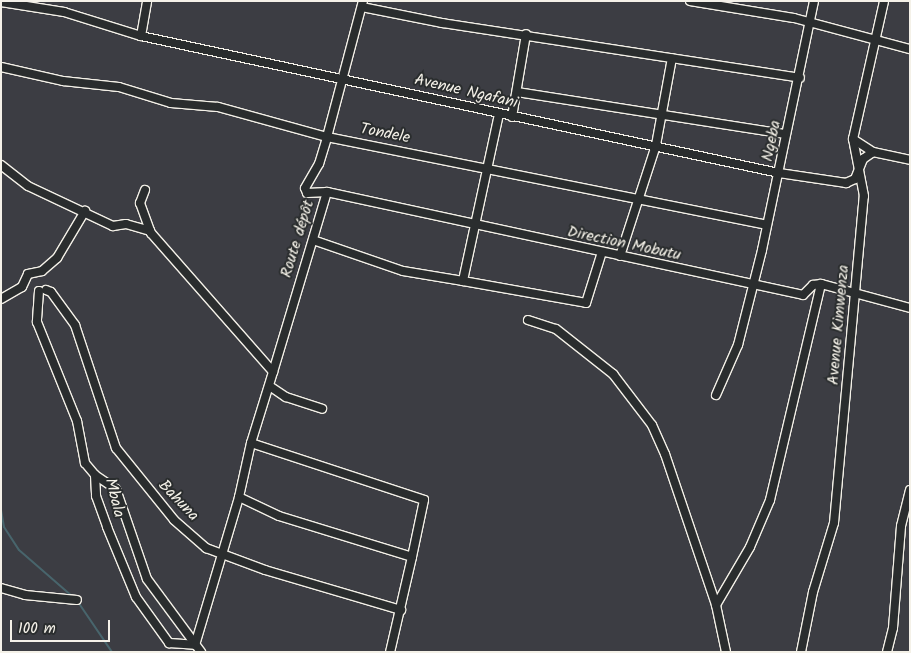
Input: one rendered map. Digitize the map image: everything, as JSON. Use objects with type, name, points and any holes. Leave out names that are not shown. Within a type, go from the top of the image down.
[{"type":"street","points":[[141,36],[147,1]]},
{"type":"street","points":[[690,1],[809,22],[910,49]]},
{"type":"street","name":"Ngeba","points":[[716,395],[738,345],[753,285],[800,78],[814,1]]},
{"type":"street","name":"Avenue Kimwenza","points":[[801,652],[813,592],[834,523],[864,196],[860,169],[853,153],[853,139],[884,1]]},
{"type":"street","name":"Avenue Ngafani","points":[[1,2],[64,12],[141,36],[343,78],[512,117],[656,145],[779,173],[843,183],[855,179],[864,156],[873,152]]},
{"type":"street","points":[[362,4],[442,23],[526,34],[800,78]]},
{"type":"street","name":"Route dépôt","points":[[251,443],[271,387],[273,372],[327,192],[307,193],[305,188],[318,164],[327,137],[362,4]]},
{"type":"street","points":[[512,117],[526,34]]},
{"type":"street","points":[[620,256],[656,145],[672,58]]},
{"type":"street","name":"Tondele","points":[[1,67],[63,81],[119,87],[171,102],[218,107],[327,137],[638,201],[766,224]]},
{"type":"street","points":[[517,92],[786,134]]},
{"type":"street","points":[[463,281],[499,114]]},
{"type":"street","points":[[853,139],[873,152],[910,160]]},
{"type":"street","points":[[1,165],[28,186],[85,211],[113,226],[126,224],[150,231]]},
{"type":"street","points":[[145,190],[140,203],[150,231],[183,273],[222,312],[273,372]]},
{"type":"street","name":"Direction Mobutu","points":[[327,192],[803,295],[813,285],[821,284]]},
{"type":"street","points":[[1,299],[22,287],[28,274],[42,271],[57,258],[85,211]]},
{"type":"street","points":[[313,240],[403,271],[586,303],[602,252]]},
{"type":"street","points":[[716,605],[750,547],[770,500],[821,284],[910,308]]},
{"type":"street","name":"Mbala","points":[[42,291],[37,322],[76,421],[85,463],[95,475],[96,496],[136,597],[169,643],[195,645]]},
{"type":"street","name":"Bahuna","points":[[42,291],[51,292],[75,325],[116,448],[174,520],[206,548],[265,570],[401,610]]},
{"type":"street","points":[[528,320],[556,329],[613,374],[652,424],[665,454],[716,605],[726,652]]},
{"type":"street","points":[[271,387],[286,397],[322,408]]},
{"type":"street","points":[[195,645],[239,497],[251,443],[424,500],[401,610],[390,652]]},
{"type":"street","points":[[95,475],[116,490],[147,579],[201,652]]},
{"type":"street","points":[[887,652],[893,628],[901,526],[910,490]]},
{"type":"street","points":[[239,497],[279,516],[412,557]]},
{"type":"street","points":[[1,588],[25,596],[77,600]]},
{"type":"waterway","points":[[1,510],[4,527],[19,550],[73,597]]},
{"type":"waterway","points":[[78,602],[112,652]]}]
